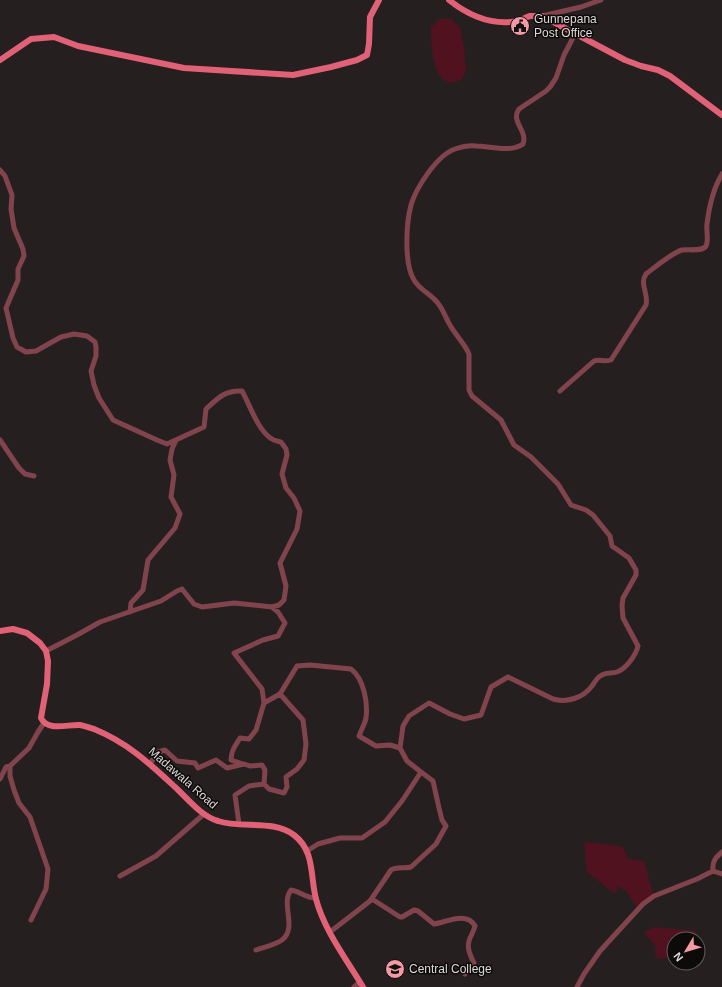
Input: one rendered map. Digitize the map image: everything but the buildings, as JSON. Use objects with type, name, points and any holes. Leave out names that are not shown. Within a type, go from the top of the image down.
[{"type":"main road","points":[[0,60],[31,39],[54,37],[78,46],[184,68],[293,75],[344,64],[367,55],[370,44],[370,17],[379,0]]},
{"type":"main road","points":[[449,0],[457,7],[494,23],[518,20],[530,16],[542,16],[625,60],[658,70],[670,76],[722,115]]},
{"type":"main road","points":[[0,631],[13,629],[27,633],[37,640],[46,650],[48,661],[47,684],[41,718],[44,723]]},
{"type":"main road","name":"Madawala Road","points":[[44,723],[51,726],[80,725],[124,744],[139,754],[204,814],[218,821],[283,828],[296,836],[310,856],[316,898],[321,915],[362,985]]},
{"type":"street","points":[[453,0],[457,7]]},
{"type":"street","points":[[542,16],[581,7],[601,0]]},
{"type":"street","points":[[330,932],[360,910],[372,899],[392,870],[396,867],[411,867],[429,852],[436,844],[446,826],[442,820],[433,781],[407,761],[400,748],[403,726],[409,716],[429,703],[450,714],[464,719],[480,715],[491,687],[508,678],[553,698],[568,700],[585,694],[599,677],[604,674],[617,672],[623,669],[630,661],[638,646],[623,618],[623,598],[636,575],[636,570],[629,558],[612,546],[610,536],[593,515],[586,510],[571,506],[555,481],[531,457],[514,445],[500,420],[472,396],[469,390],[470,364],[468,350],[449,324],[439,304],[420,289],[414,280],[408,260],[408,220],[411,205],[419,187],[434,166],[446,153],[461,147],[474,146],[510,148],[523,144],[524,135],[516,119],[517,112],[519,109],[546,92],[550,87],[556,78],[564,55],[575,34]]},
{"type":"street","points":[[0,170],[5,176],[12,195],[11,209],[14,228],[24,249],[24,256],[18,269],[18,280],[6,308],[13,338],[17,347],[26,352],[36,351],[61,336],[74,334],[88,336],[95,342],[96,347],[96,356],[92,371],[94,385],[99,398],[113,420],[167,444],[204,427],[206,409],[222,395],[233,391],[242,391],[253,414],[265,433],[273,439],[281,442],[286,449],[288,455],[282,474],[286,488],[294,498],[300,511],[297,529],[280,563],[286,586],[284,600],[279,605],[272,607],[234,603],[202,607],[194,604],[182,589],[161,601],[100,622],[46,650]]},
{"type":"street","points":[[560,391],[594,361],[611,360],[646,305],[647,298],[643,283],[646,274],[682,250],[700,249],[705,247],[707,244],[707,225],[713,194],[722,174]]},
{"type":"street","points":[[0,440],[19,468],[25,474],[34,476]]},
{"type":"street","points":[[130,612],[131,603],[143,590],[148,560],[175,528],[180,514],[171,497],[174,474],[170,460],[172,449],[176,440]]},
{"type":"street","points":[[272,607],[278,612],[285,623],[278,636],[263,640],[234,654],[262,689],[264,703],[256,730],[249,739],[240,738],[231,754],[231,760],[250,766],[262,765],[265,770],[264,784],[269,789],[284,793],[287,786],[286,777],[297,769],[304,760],[304,720],[280,694]]},
{"type":"street","points":[[264,703],[280,694],[297,666],[310,665],[351,669],[354,671],[365,690],[366,718],[359,736],[376,746],[390,745],[400,748]]},
{"type":"street","points":[[0,779],[5,768],[10,766],[30,748],[44,723]]},
{"type":"street","points":[[150,764],[158,752],[165,750],[177,761],[196,763],[198,768],[216,760],[227,768],[244,764]]},
{"type":"street","points":[[10,766],[10,776],[14,790],[19,803],[30,818],[48,869],[46,889],[31,920]]},
{"type":"street","points":[[306,851],[318,844],[340,838],[362,838],[385,822],[422,772]]},
{"type":"street","points":[[239,824],[235,795],[249,786],[264,784]]},
{"type":"street","points":[[120,876],[156,856],[204,814]]},
{"type":"street","points":[[713,870],[714,860],[722,852]]},
{"type":"street","points":[[713,870],[722,874]]},
{"type":"street","points":[[576,987],[600,951],[643,904],[654,896],[697,879],[713,870]]},
{"type":"street","points":[[256,950],[281,941],[285,936],[290,918],[287,907],[288,895],[291,890],[308,898],[316,898]]},
{"type":"street","points":[[372,899],[400,917],[414,910],[418,911],[434,924],[452,919],[469,919],[473,922],[475,930],[469,939],[468,946],[469,953],[474,963],[465,974]]},
{"type":"street","points":[[354,987],[362,985]]},
{"type":"shaded area","points":[[440,19],[451,19],[460,27],[464,48],[466,71],[461,80],[450,83],[443,79],[439,74],[434,61],[431,27]]},
{"type":"shaded area","points":[[584,842],[623,847],[628,859],[644,861],[653,894],[637,907],[627,892],[618,886],[615,894],[587,872]]},
{"type":"shaded area","points":[[655,927],[696,931],[666,931],[666,958],[661,959],[655,957],[656,947],[644,932]]},
{"type":"place","name":"Gunnepana Post Office","points":[[520,26]]},
{"type":"place","name":"Central College","points":[[395,969]]}]
